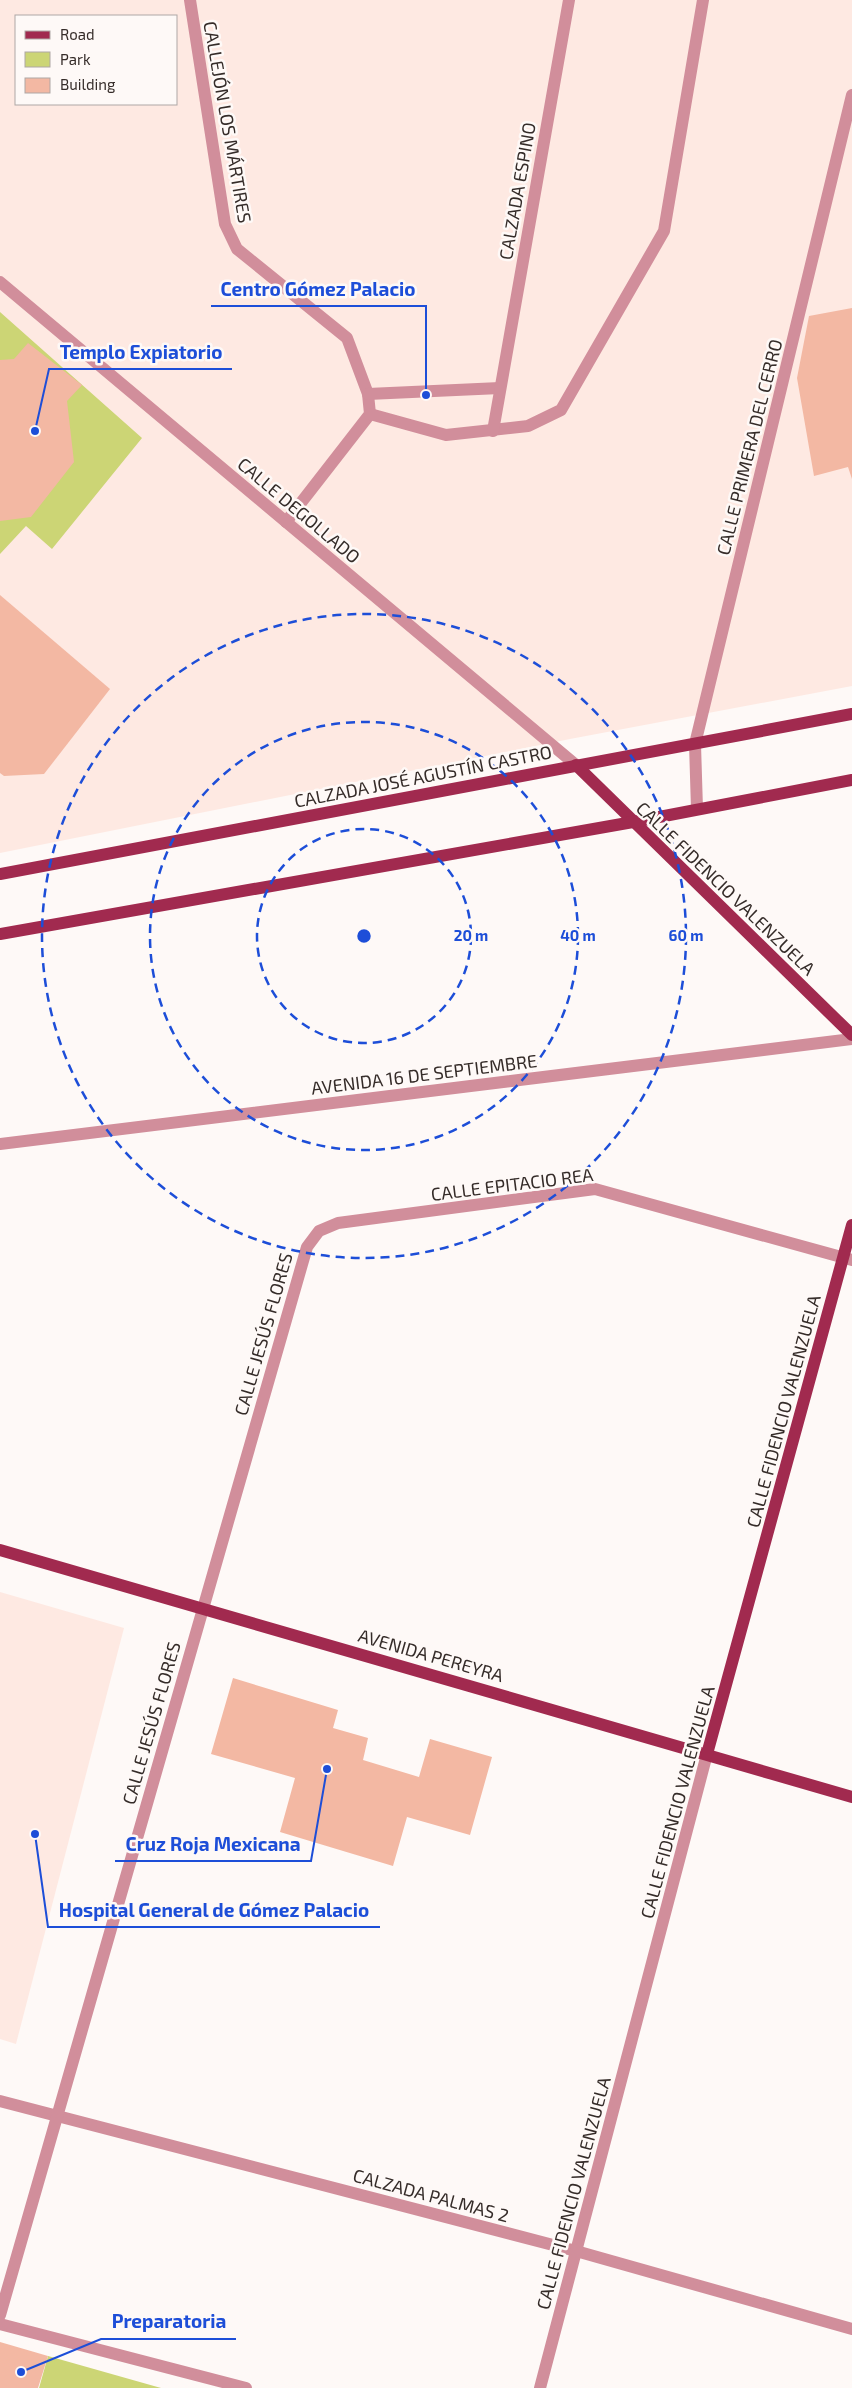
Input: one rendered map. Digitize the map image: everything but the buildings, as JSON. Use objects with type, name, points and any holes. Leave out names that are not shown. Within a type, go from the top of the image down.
[{"type":"main road","name":"CALZADA JOSÉ AGUSTÍN CASTRO","points":[[0,874],[852,714]]},
{"type":"main road","name":"CALLE FIDENCIO VALENZUELA","points":[[576,765],[852,1037]]},
{"type":"main road","points":[[0,934],[633,822],[852,780]]},
{"type":"main road","name":"CALLE FIDENCIO VALENZUELA","points":[[707,1754],[847,1259],[852,1225]]},
{"type":"main road","name":"AVENIDA PEREYRA","points":[[0,1550],[203,1607],[852,1797]]},
{"type":"street","name":"CALLEJÓN LOS MÁRTIRES","points":[[190,0],[225,224],[237,249],[347,338],[368,394],[370,414]]},
{"type":"street","name":"CALZADA ESPINO","points":[[493,430],[568,0]]},
{"type":"street","points":[[286,522],[370,414],[446,435],[528,426],[561,410],[664,231],[703,0]]},
{"type":"street","name":"CALLE PRIMERA DEL CERRO","points":[[697,809],[695,744],[852,95]]},
{"type":"street","name":"CALLE DEGOLLADO","points":[[0,282],[576,765]]},
{"type":"street","points":[[368,394],[500,388]]},
{"type":"street","name":"AVENIDA 16 DE SEPTIEMBRE","points":[[0,1144],[852,1037]]},
{"type":"street","name":"CALLE EPITACIO REA","points":[[319,1231],[338,1223],[595,1189],[847,1259]]},
{"type":"street","name":"CALLE JESÚS FLORES","points":[[0,2315],[306,1247],[319,1231]]},
{"type":"street","name":"CALLE FIDENCIO VALENZUELA","points":[[540,2388],[707,1754]]},
{"type":"street","name":"CALZADA PALMAS 2","points":[[0,2101],[58,2114],[576,2251],[852,2329]]},
{"type":"street","points":[[0,2324],[246,2388]]},
{"type":"shaded area","points":[[0,0],[852,0],[852,686],[570,739],[0,853]]},
{"type":"shaded area","points":[[0,1592],[124,1628],[16,2044],[0,2039]]},
{"type":"green space","points":[[0,312],[142,438],[52,549],[26,526],[0,554]]},
{"type":"green space","points":[[48,2356],[161,2388],[39,2388]]},
{"type":"place","name":"Centro Gómez Palacio","points":[[426,395]]},
{"type":"place","name":"Templo Expiatorio","points":[[35,431]]},
{"type":"place","name":"Cruz Roja Mexicana","points":[[327,1769]]},
{"type":"place","name":"Hospital General de Gómez Palacio","points":[[35,1834]]},
{"type":"place","name":"Preparatoria","points":[[21,2372]]}]
